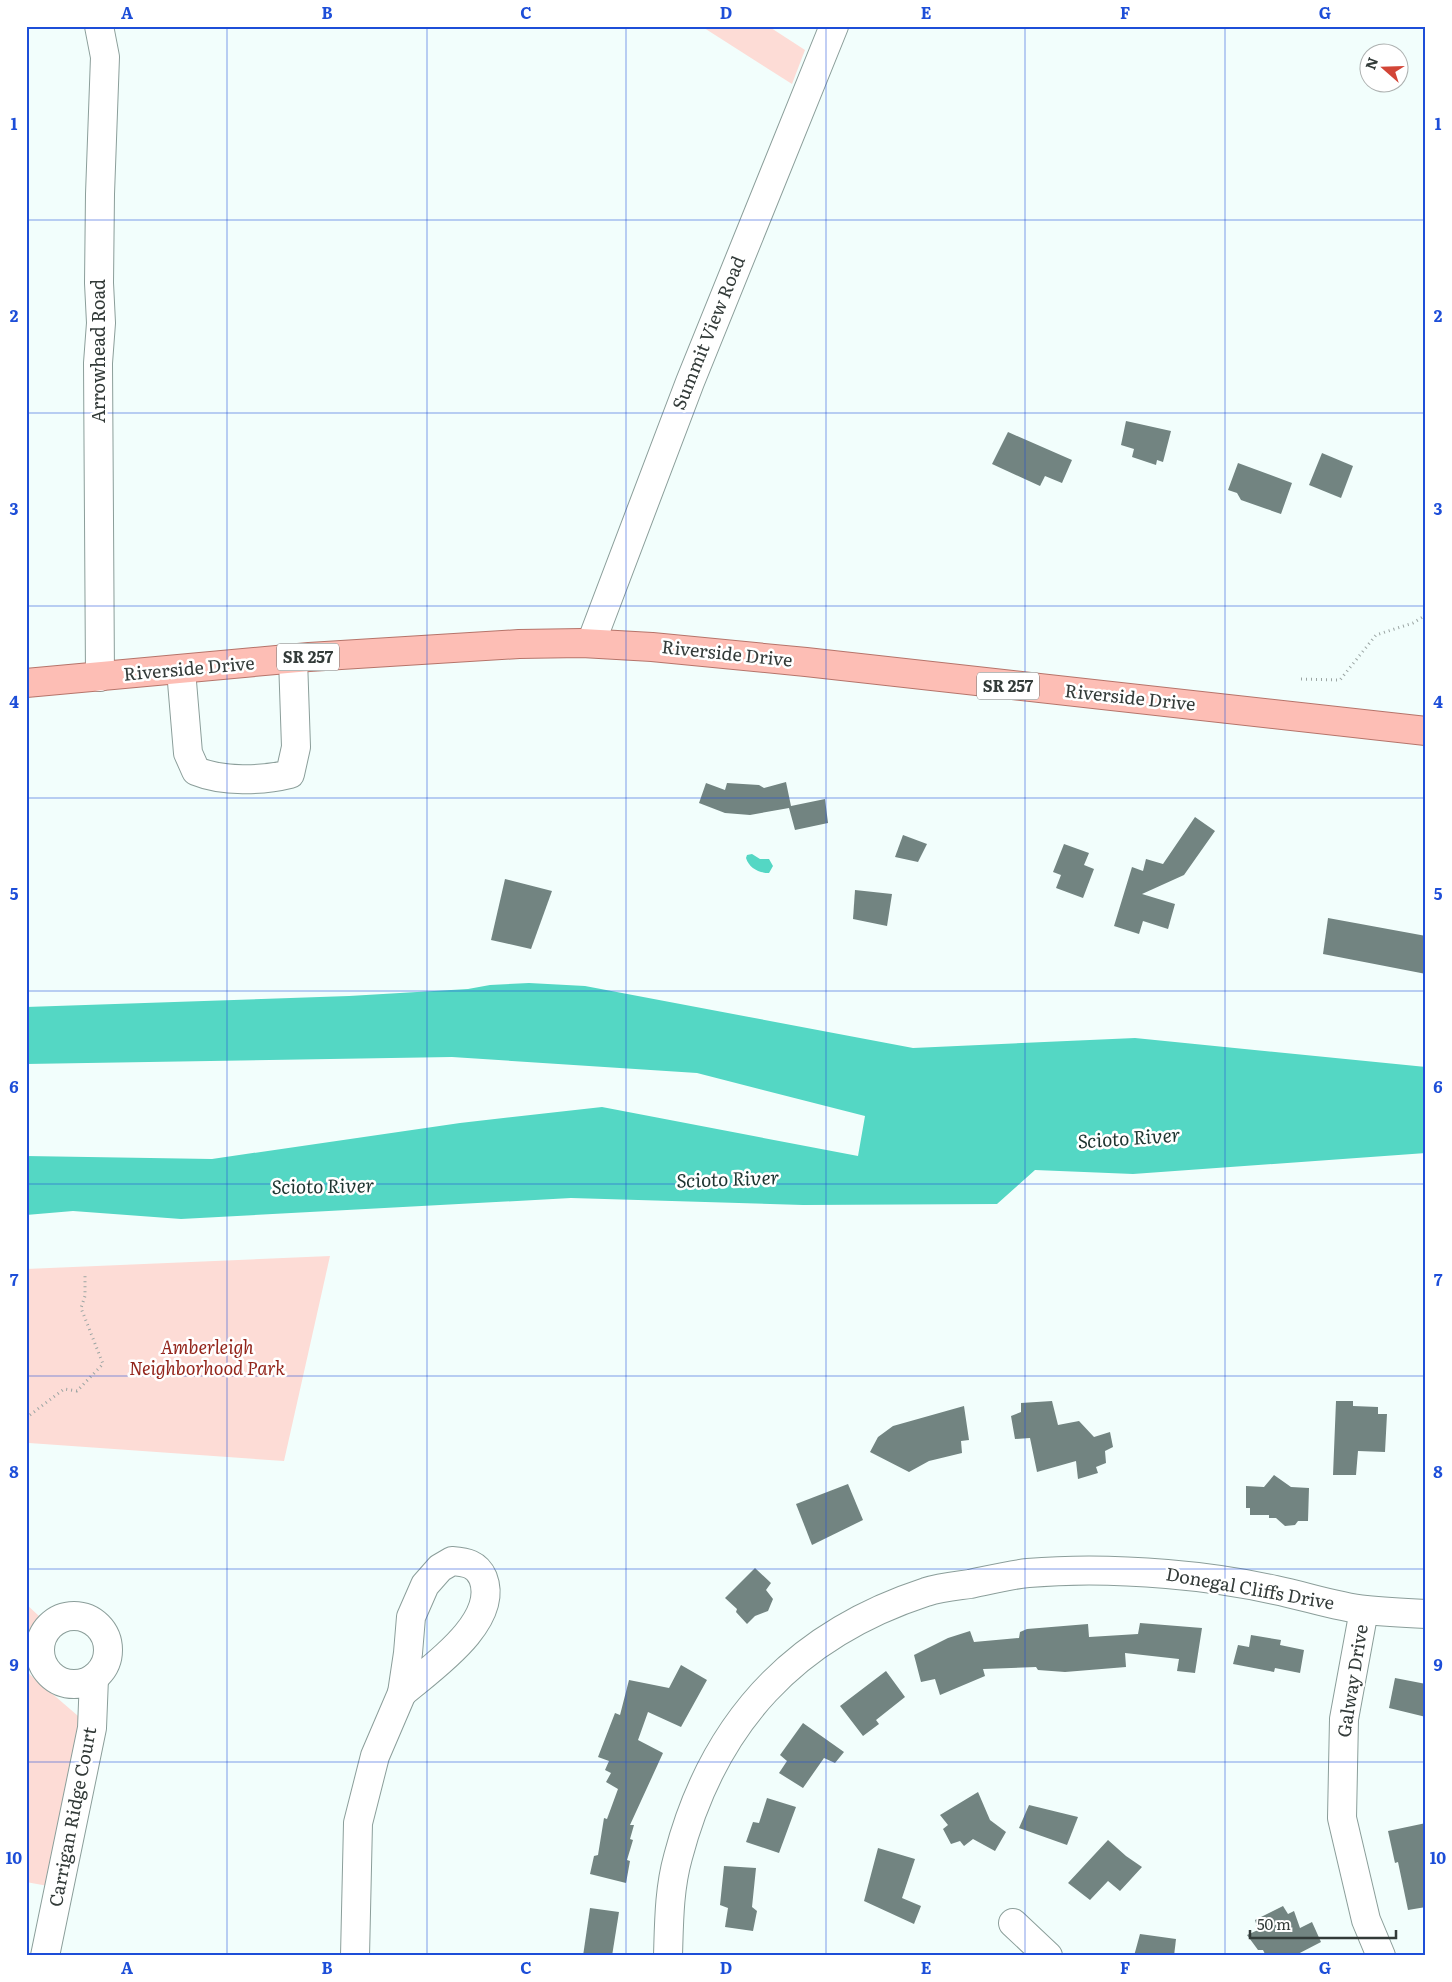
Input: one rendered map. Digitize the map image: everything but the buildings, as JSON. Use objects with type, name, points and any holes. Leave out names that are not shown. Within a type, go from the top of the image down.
[{"type":"main road","name":"Riverside Drive","points":[[26,683],[293,659],[519,644],[591,643],[652,646],[806,662],[1426,731]]},
{"type":"street","name":"Arrowhead Road","points":[[99,26],[106,56],[99,283],[101,323],[98,363],[100,677]]},
{"type":"street","name":"Summit View Road","points":[[591,643],[690,382],[834,26]]},
{"type":"street","points":[[181,670],[188,753],[196,771],[210,777],[266,780],[290,774],[296,747],[293,659]]},
{"type":"street","name":"Donegal Cliffs Drive","points":[[668,1956],[669,1912],[677,1859],[692,1813],[710,1770],[748,1709],[776,1679],[806,1652],[858,1620],[927,1591],[1028,1573],[1091,1572],[1164,1574],[1201,1578],[1271,1589],[1364,1610],[1426,1614]]},
{"type":"street","name":"Galway Drive","points":[[1364,1610],[1344,1719],[1342,1818],[1366,1920],[1381,1956]]},
{"type":"street","name":"Carrigan Ridge Court","points":[[78,1616],[98,1626],[108,1647],[102,1669],[94,1678],[74,1684],[58,1680],[46,1670],[33,1648],[55,1622],[66,1617],[78,1616]]},
{"type":"street","name":"Carrigan Ridge Court","points":[[45,1956],[92,1728],[94,1678]]},
{"type":"street","points":[[355,1956],[358,1823],[374,1756],[402,1694]]},
{"type":"street","points":[[1013,1923],[1048,1956]]},
{"type":"path","points":[[1301,679],[1340,680],[1376,635],[1413,622],[1426,615]]},
{"type":"path","points":[[26,1418],[64,1389],[77,1391],[103,1364],[81,1308],[85,1296],[85,1275]]},
{"type":"green space","points":[[701,26],[768,26],[805,50],[792,84]]},
{"type":"green space","name":"Amberleigh Neighborhood Park","points":[[330,1256],[284,1461],[29,1443],[26,1550],[26,1269]]},
{"type":"green space","points":[[26,1604],[39,1616],[28,1647],[27,1672],[92,1728],[59,1888],[26,1882]]},
{"type":"water","points":[[752,854],[760,859],[769,859],[773,866],[769,873],[758,871],[749,865],[746,858],[747,855]]},
{"type":"water","name":"Scioto River","points":[[529,983],[585,986],[913,1048],[1135,1038],[1426,1067],[1426,1153],[1133,1174],[1035,1170],[997,1204],[803,1205],[571,1198],[181,1219],[73,1211],[26,1215],[26,1156],[212,1159],[460,1123],[602,1107],[858,1156],[865,1116],[697,1073],[452,1057],[26,1064],[26,1007],[349,996],[468,989],[490,985]]}]
